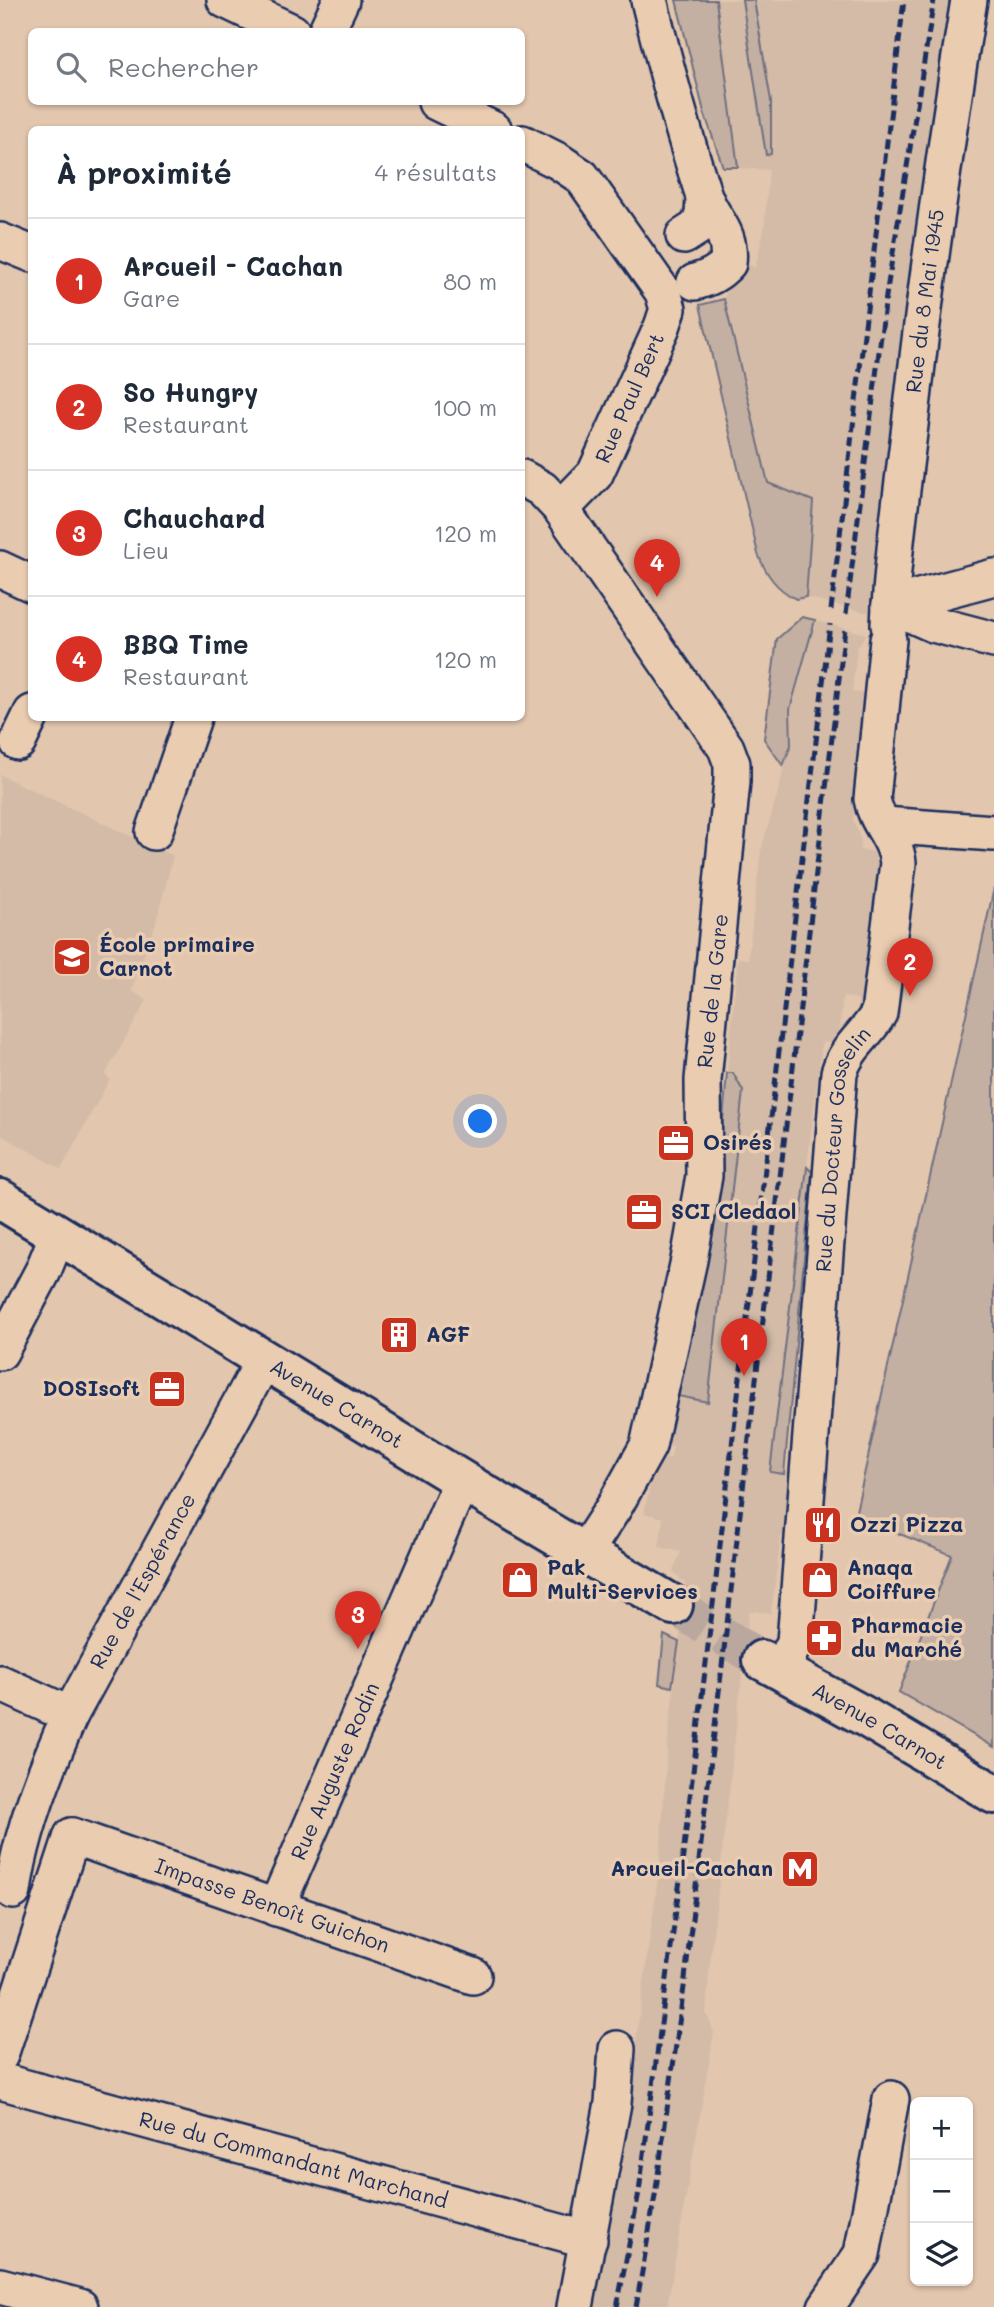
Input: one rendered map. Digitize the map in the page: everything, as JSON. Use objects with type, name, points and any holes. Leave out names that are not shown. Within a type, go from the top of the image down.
[{"type":"street","points":[[225,0],[284,28]]},
{"type":"street","points":[[328,28],[341,0]]},
{"type":"street","points":[[525,144],[582,177],[633,249],[679,287],[709,278],[722,270],[728,263],[729,255],[724,232],[704,198],[671,91],[649,0]]},
{"type":"street","name":"Rue du 8 Mai 1945","points":[[889,624],[930,263],[969,0]]},
{"type":"street","points":[[442,105],[486,126]]},
{"type":"street","points":[[633,249],[676,238],[698,227],[703,214],[704,198]]},
{"type":"street","name":"Rue Paul Bert","points":[[561,509],[595,474],[679,287]]},
{"type":"street","name":"Rue de la Gare","points":[[525,480],[542,489],[561,509],[726,748],[732,764],[703,1080],[704,1175],[689,1260],[648,1446],[614,1507],[584,1553]]},
{"type":"street","points":[[0,569],[28,581]]},
{"type":"street","points":[[889,624],[994,577]]},
{"type":"street","points":[[889,624],[933,624],[994,640]]},
{"type":"street","name":"Rue du Docteur Gosselin","points":[[772,1665],[795,1642],[839,1073],[844,1057],[879,1013],[898,863],[893,840],[877,816],[872,799],[889,624]]},
{"type":"street","points":[[154,832],[192,721]]},
{"type":"street","points":[[883,825],[994,833]]},
{"type":"street","name":"Avenue Carnot","points":[[0,1199],[673,1605]]},
{"type":"street","points":[[0,1352],[43,1271],[58,1234]]},
{"type":"street","name":"Rue de l'Espérance","points":[[6,1893],[58,1742],[70,1715],[264,1360]]},
{"type":"street","name":"Rue Auguste Rodin","points":[[276,1908],[462,1480]]},
{"type":"street","name":"Avenue Carnot","points":[[772,1665],[864,1716],[994,1794]]},
{"type":"street","points":[[0,1684],[70,1715]]},
{"type":"street","points":[[0,2055],[72,1836],[57,1818],[34,1810]]},
{"type":"street","name":"Impasse Benoît Guichon","points":[[72,1836],[473,1976]]},
{"type":"street","points":[[6,1893],[50,1903]]},
{"type":"street","points":[[575,2307],[612,2103],[617,2049]]},
{"type":"street","name":"Rue du Commandant Marchand","points":[[0,2081],[589,2240]]},
{"type":"street","points":[[826,2307],[862,2254],[891,2099]]},
{"type":"street","points":[[0,2286],[79,2307]]},
{"type":"shaded area","points":[[676,0],[955,0],[875,613],[806,597],[813,501],[768,484],[724,299],[729,286],[746,263],[755,268],[764,230],[769,170],[723,167],[704,112]]},
{"type":"shaded area","points":[[676,0],[716,0],[738,167],[723,167],[704,112]]},
{"type":"shaded area","points":[[742,0],[754,0],[771,101],[771,154],[766,155]]},
{"type":"shaded area","points":[[724,299],[768,483],[813,501],[806,597],[796,599],[777,586],[758,554],[700,305]]},
{"type":"shaded area","points":[[802,617],[866,634],[857,648],[852,692],[867,694],[853,819],[861,841],[860,850],[883,853],[866,1008],[858,1008],[858,999],[843,997],[838,1043],[822,1042],[770,1472],[801,1475],[797,1528],[781,1537],[771,1613],[749,1611],[709,1971],[706,2013],[714,2032],[667,2307],[593,2307],[630,2085],[659,1870],[668,1739],[686,1585],[673,1571],[681,1552],[659,1547],[663,1518],[644,1513],[656,1458],[671,1458],[673,1446],[668,1445],[715,1197],[738,958],[748,959],[761,851],[783,774],[783,766],[764,739],[777,639]]},
{"type":"shaded area","points":[[802,617],[815,620],[790,709],[791,745],[783,766],[764,739],[777,639]]},
{"type":"shaded area","name":"École primaire Carnot","points":[[0,775],[173,856],[156,922],[131,991],[147,1000],[105,1075],[110,1079],[61,1169],[0,1134]]},
{"type":"shaded area","points":[[994,888],[994,1747],[899,1692],[952,1555],[855,1516]]},
{"type":"shaded area","points":[[727,1073],[733,1073],[743,1091],[708,1402],[678,1396],[718,1178]]},
{"type":"shaded area","points":[[807,1167],[812,1172],[784,1474],[770,1472]]},
{"type":"shaded area","points":[[664,1635],[679,1642],[672,1687],[659,1684]]},
{"type":"tunnel","points":[[673,1605],[762,1660]]},
{"type":"railway","points":[[831,610],[904,0]]},
{"type":"railway","points":[[846,614],[886,296],[934,0]]},
{"type":"railway","points":[[617,2307],[639,2192],[681,1872],[830,624]]},
{"type":"railway","points":[[636,2307],[655,2196],[684,1987],[845,628]]},
{"type":"place","name":"BBQ Time","points":[[657,597]]},
{"type":"place","name":"École primaire Carnot","points":[[72,957]]},
{"type":"place","name":"So Hungry","points":[[910,996]]},
{"type":"place","name":"Osirés","points":[[676,1143]]},
{"type":"place","name":"SCI Cledaol","points":[[644,1212]]},
{"type":"place","name":"AGF","points":[[399,1335]]},
{"type":"place","name":"Arcueil - Cachan","points":[[744,1376]]},
{"type":"place","name":"DOSIsoft","points":[[167,1389]]},
{"type":"place","name":"Ozzi Pizza","points":[[823,1525]]},
{"type":"place","name":"Pak Multi-Services","points":[[520,1580]]},
{"type":"place","name":"Anaqa Coiffure","points":[[820,1580]]},
{"type":"place","name":"Pharmacie du Marché","points":[[824,1638]]},
{"type":"place","name":"Chauchard","points":[[358,1649]]},
{"type":"place","name":"Arcueil-Cachan","points":[[800,1869]]}]
